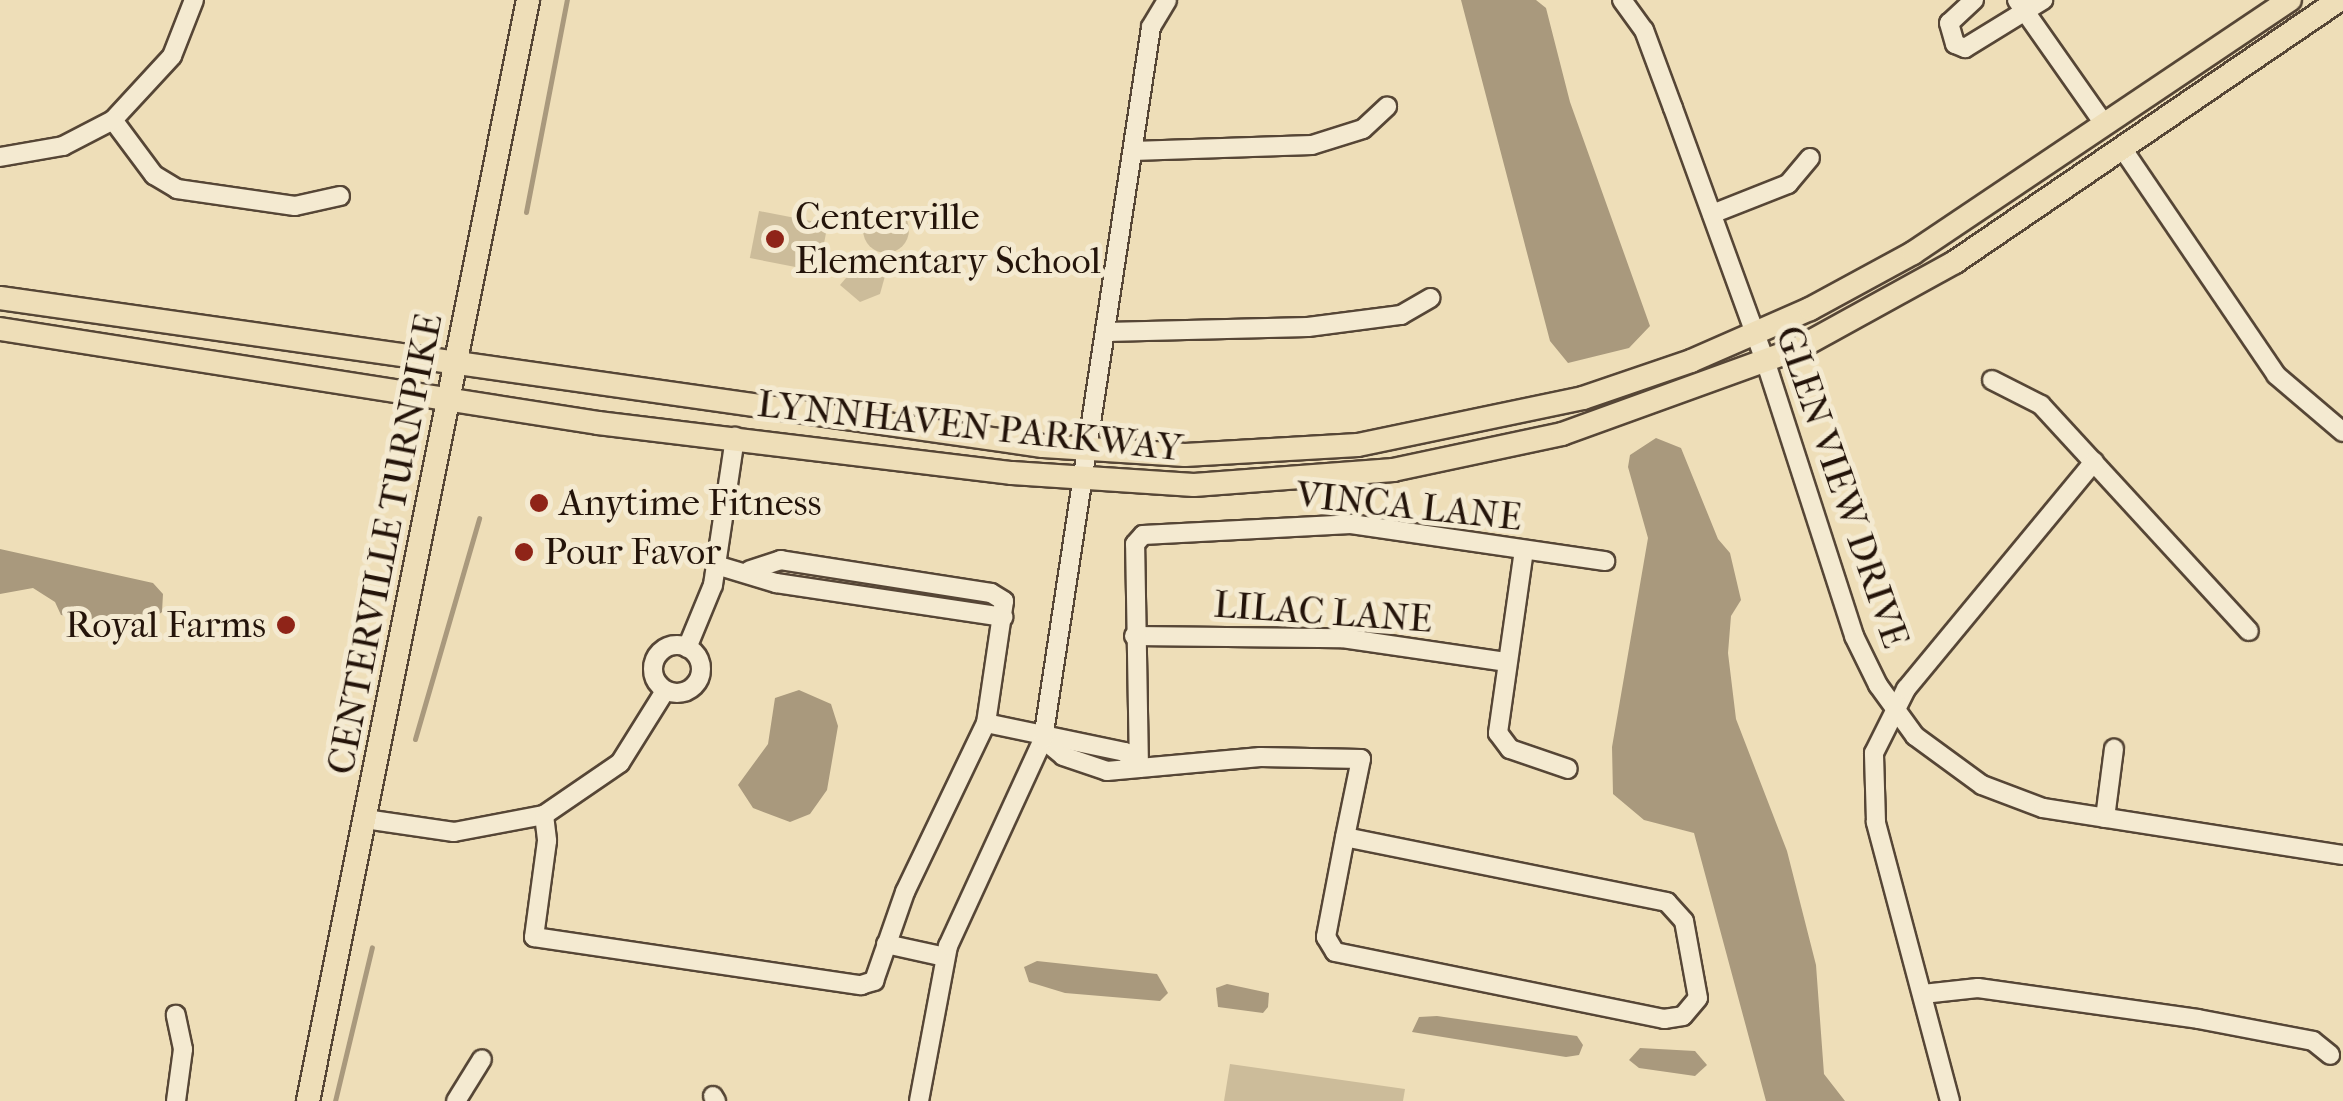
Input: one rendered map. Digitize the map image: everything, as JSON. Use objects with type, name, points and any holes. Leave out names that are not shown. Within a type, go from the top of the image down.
[{"type":"main road","name":"CENTERVILLE TURNPIKE","points":[[308,1101],[528,0]]},
{"type":"main road","name":"LYNNHAVEN PARKWAY","points":[[0,298],[1088,450],[1243,454],[1414,436],[1582,398],[1755,333],[1861,282],[1988,204],[2290,0]]},
{"type":"main road","name":"LYNNHAVEN PARKWAY","points":[[0,329],[450,402],[1084,479],[1251,483],[1450,460],[1562,434],[1766,362],[1876,310],[2008,226],[2339,0]]},
{"type":"street","points":[[0,157],[63,146],[113,120],[172,56],[194,0]]},
{"type":"street","points":[[919,1101],[945,957],[1044,739],[1150,27],[1167,0]]},
{"type":"street","points":[[1974,0],[1949,23],[1948,33],[1965,48],[2021,6],[2043,0]]},
{"type":"street","name":"GLEN VIEW DRIVE","points":[[1629,2],[1644,30],[1766,362],[1854,636],[1894,709],[1934,753],[1982,785],[2043,808],[2343,855]]},
{"type":"street","points":[[2021,6],[2105,124]]},
{"type":"street","points":[[1133,151],[1312,145],[1363,128],[1387,108]]},
{"type":"street","points":[[113,120],[154,175],[176,190],[295,206],[340,196]]},
{"type":"street","points":[[2122,148],[2276,375],[2343,432]]},
{"type":"street","points":[[1712,214],[1788,184],[1810,158]]},
{"type":"street","points":[[1106,332],[1308,327],[1401,315],[1430,298]]},
{"type":"street","points":[[1992,380],[2041,405],[2249,631]]},
{"type":"street","points":[[687,648],[716,565],[735,437]]},
{"type":"street","points":[[1950,1101],[1871,799],[1874,752],[1894,709],[2094,462]]},
{"type":"street","name":"VINCA LANE","points":[[1139,768],[1135,544],[1142,535],[1351,524],[1605,561]]},
{"type":"street","points":[[1524,550],[1497,725],[1502,742],[1568,768]]},
{"type":"street","points":[[544,815],[548,841],[534,937],[861,986],[878,975],[886,944],[986,723],[1003,617],[776,583],[750,570],[716,565]]},
{"type":"street","name":"LILAC LANE","points":[[1134,636],[1342,638],[1507,662]]},
{"type":"street","points":[[669,646],[687,648],[700,662],[699,678],[683,693],[666,691],[653,676],[654,662],[669,646]]},
{"type":"street","points":[[365,819],[454,832],[544,815],[620,763],[666,691]]},
{"type":"street","points":[[986,723],[1044,739],[1062,756],[1107,771],[1260,757],[1361,759],[1345,836],[1326,937],[1335,952],[1664,1019],[1682,1016],[1698,998],[1684,921],[1667,902],[1345,836]]},
{"type":"street","points":[[2105,818],[2114,748]]},
{"type":"street","points":[[886,944],[945,957]]},
{"type":"street","points":[[1923,994],[1978,988],[2198,1019],[2313,1041],[2330,1054]]},
{"type":"street","points":[[176,1015],[183,1048],[176,1101]]},
{"type":"street","points":[[456,1101],[482,1059]]},
{"type":"shaded area","points":[[1461,0],[1536,0],[1546,8],[1570,102],[1650,326],[1629,348],[1568,363],[1550,341]]},
{"type":"shaded area","points":[[886,207],[902,214],[909,230],[902,246],[886,253],[870,246],[863,230],[870,214]]},
{"type":"shaded area","points":[[759,211],[828,224],[819,271],[750,258]]},
{"type":"shaded area","points":[[863,258],[882,261],[885,276],[880,294],[860,302],[840,285]]},
{"type":"shaded area","points":[[1656,438],[1681,448],[1718,539],[1730,553],[1741,600],[1731,616],[1728,653],[1736,719],[1787,851],[1816,965],[1824,1074],[1845,1101],[1766,1101],[1694,833],[1644,820],[1613,794],[1612,747],[1648,538],[1628,467],[1630,455]]},
{"type":"shaded area","points":[[0,549],[153,583],[163,594],[162,612],[144,626],[61,615],[55,602],[33,588],[0,594]]},
{"type":"shaded area","points":[[799,690],[831,704],[838,726],[827,790],[810,814],[790,822],[753,808],[738,785],[768,744],[775,698]]},
{"type":"shaded area","points":[[1037,961],[1157,974],[1168,993],[1160,1001],[1065,993],[1029,982],[1024,967]]},
{"type":"shaded area","points":[[1227,984],[1269,993],[1268,1007],[1263,1013],[1218,1007],[1216,988]]},
{"type":"shaded area","points":[[1437,1016],[1577,1036],[1583,1045],[1579,1055],[1566,1057],[1412,1032],[1419,1017]]},
{"type":"shaded area","points":[[1640,1048],[1695,1051],[1707,1065],[1695,1076],[1639,1068],[1629,1060]]},
{"type":"shaded area","points":[[1230,1064],[1405,1089],[1403,1101],[1224,1101]]},
{"type":"waterway","points":[[526,212],[567,0]]},
{"type":"waterway","points":[[415,739],[479,518]]},
{"type":"waterway","points":[[335,1101],[372,947]]},
{"type":"place","name":"Centerville Elementary School","points":[[775,239]]},
{"type":"place","name":"Anytime Fitness","points":[[539,503]]},
{"type":"place","name":"Pour Favor","points":[[524,552]]},
{"type":"place","name":"Royal Farms","points":[[286,625]]}]
